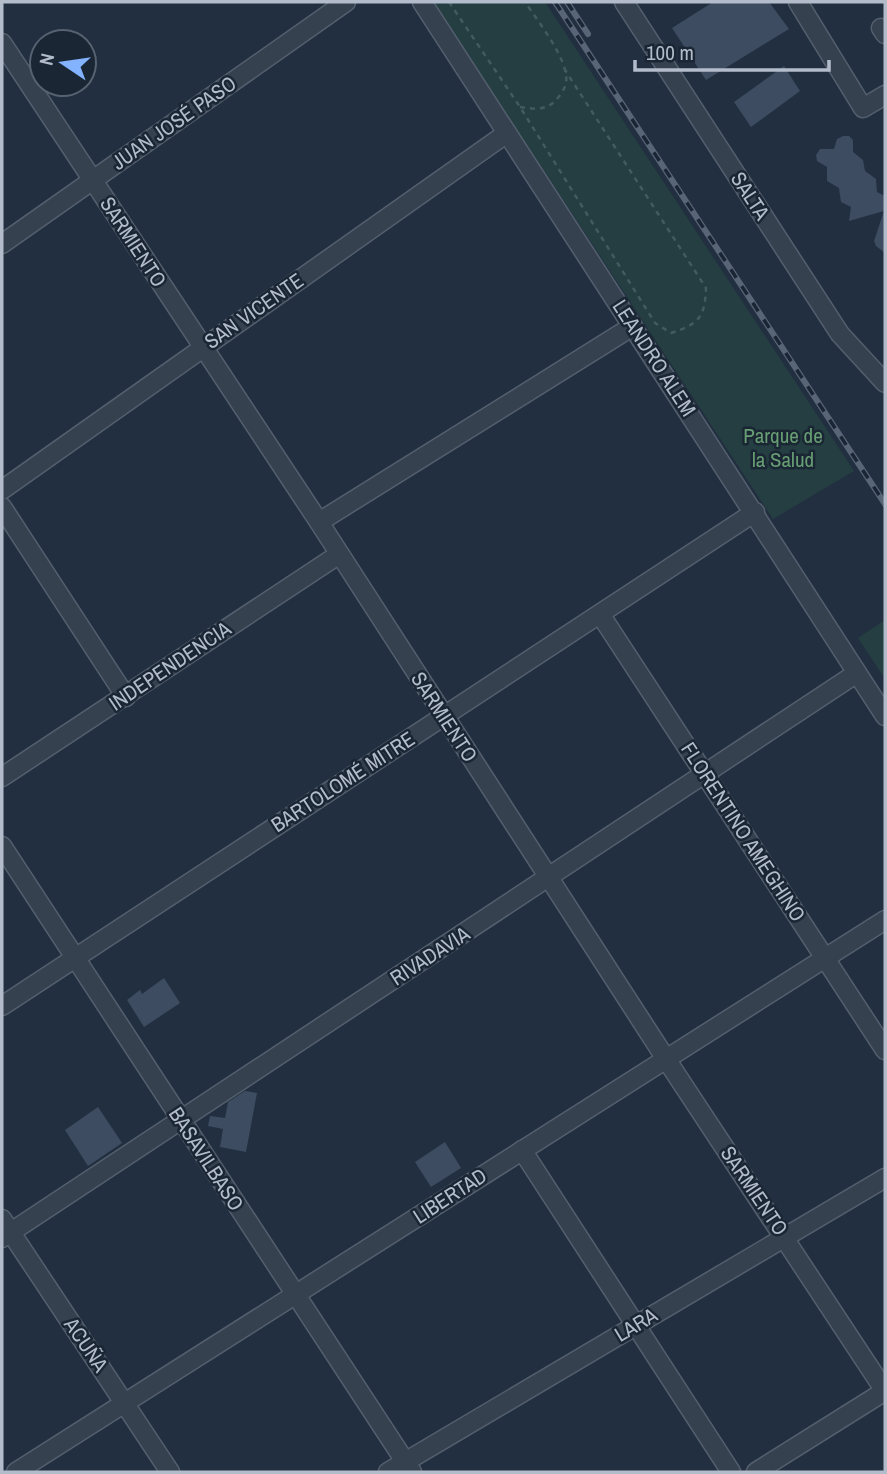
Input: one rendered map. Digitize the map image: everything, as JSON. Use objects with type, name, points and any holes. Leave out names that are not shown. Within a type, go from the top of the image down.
[{"type":"street","name":"JUAN JOSÉ PASO","points":[[2,244],[346,2]]},
{"type":"street","name":"LEANDRO ALEM","points":[[422,2],[885,716]]},
{"type":"street","name":"SALTA","points":[[624,2],[840,334],[885,383]]},
{"type":"street","points":[[798,2],[863,108],[885,95]]},
{"type":"street","name":"SARMIENTO","points":[[2,43],[885,1391]]},
{"type":"street","name":"SAN VICENTE","points":[[2,490],[507,133]]},
{"type":"street","points":[[318,522],[633,326]]},
{"type":"street","points":[[2,507],[126,697]]},
{"type":"street","name":"BARTOLOMÉ MITRE","points":[[2,1006],[755,512]]},
{"type":"street","name":"INDEPENDENCIA","points":[[2,777],[338,555]]},
{"type":"street","name":"FLORENTINO AMEGHINO","points":[[600,614],[885,1049]]},
{"type":"street","name":"RIVADAVIA","points":[[5,1230],[181,1120],[857,673]]},
{"type":"street","name":"BASAVILBASO","points":[[2,846],[408,1467]]},
{"type":"street","name":"LIBERTAD","points":[[16,1472],[885,920]]},
{"type":"street","points":[[522,1150],[732,1472]]},
{"type":"street","name":"LARA","points":[[388,1472],[408,1467],[637,1324],[885,1178]]},
{"type":"street","name":"ACUÑA","points":[[5,1230],[170,1472]]},
{"type":"street","points":[[756,1472],[885,1391]]},
{"type":"path","points":[[449,2],[520,107],[655,323],[671,333],[690,327],[702,316],[706,303],[706,288],[565,70],[556,49],[525,2]]},
{"type":"path","points":[[520,107],[535,110],[550,107],[566,83],[565,70]]},
{"type":"green space","name":"Parque de la Salud","points":[[433,2],[545,2],[854,471],[773,519]]},
{"type":"green space","points":[[885,620],[885,679],[858,638]]},
{"type":"building","points":[[713,2],[769,2],[789,29],[706,80],[672,28]]},
{"type":"building","points":[[784,66],[800,91],[751,127],[734,102]]},
{"type":"building","points":[[849,136],[853,140],[853,152],[863,160],[865,171],[876,179],[877,192],[885,196],[885,253],[874,241],[884,211],[849,221],[851,207],[841,202],[839,188],[827,181],[827,167],[817,161],[816,155],[820,149],[834,149],[837,139]]},
{"type":"building","points":[[164,978],[180,1003],[144,1027],[127,1000],[140,990],[142,994]]},
{"type":"building","points":[[245,1091],[257,1093],[246,1152],[220,1147],[223,1129],[208,1126],[210,1116],[225,1118],[228,1102]]},
{"type":"building","points":[[98,1107],[122,1143],[88,1166],[65,1130]]},
{"type":"building","points":[[445,1142],[461,1168],[431,1187],[415,1162]]},
{"type":"railway","points":[[555,2],[885,504]]},
{"type":"railway","points":[[567,2],[588,34]]}]
